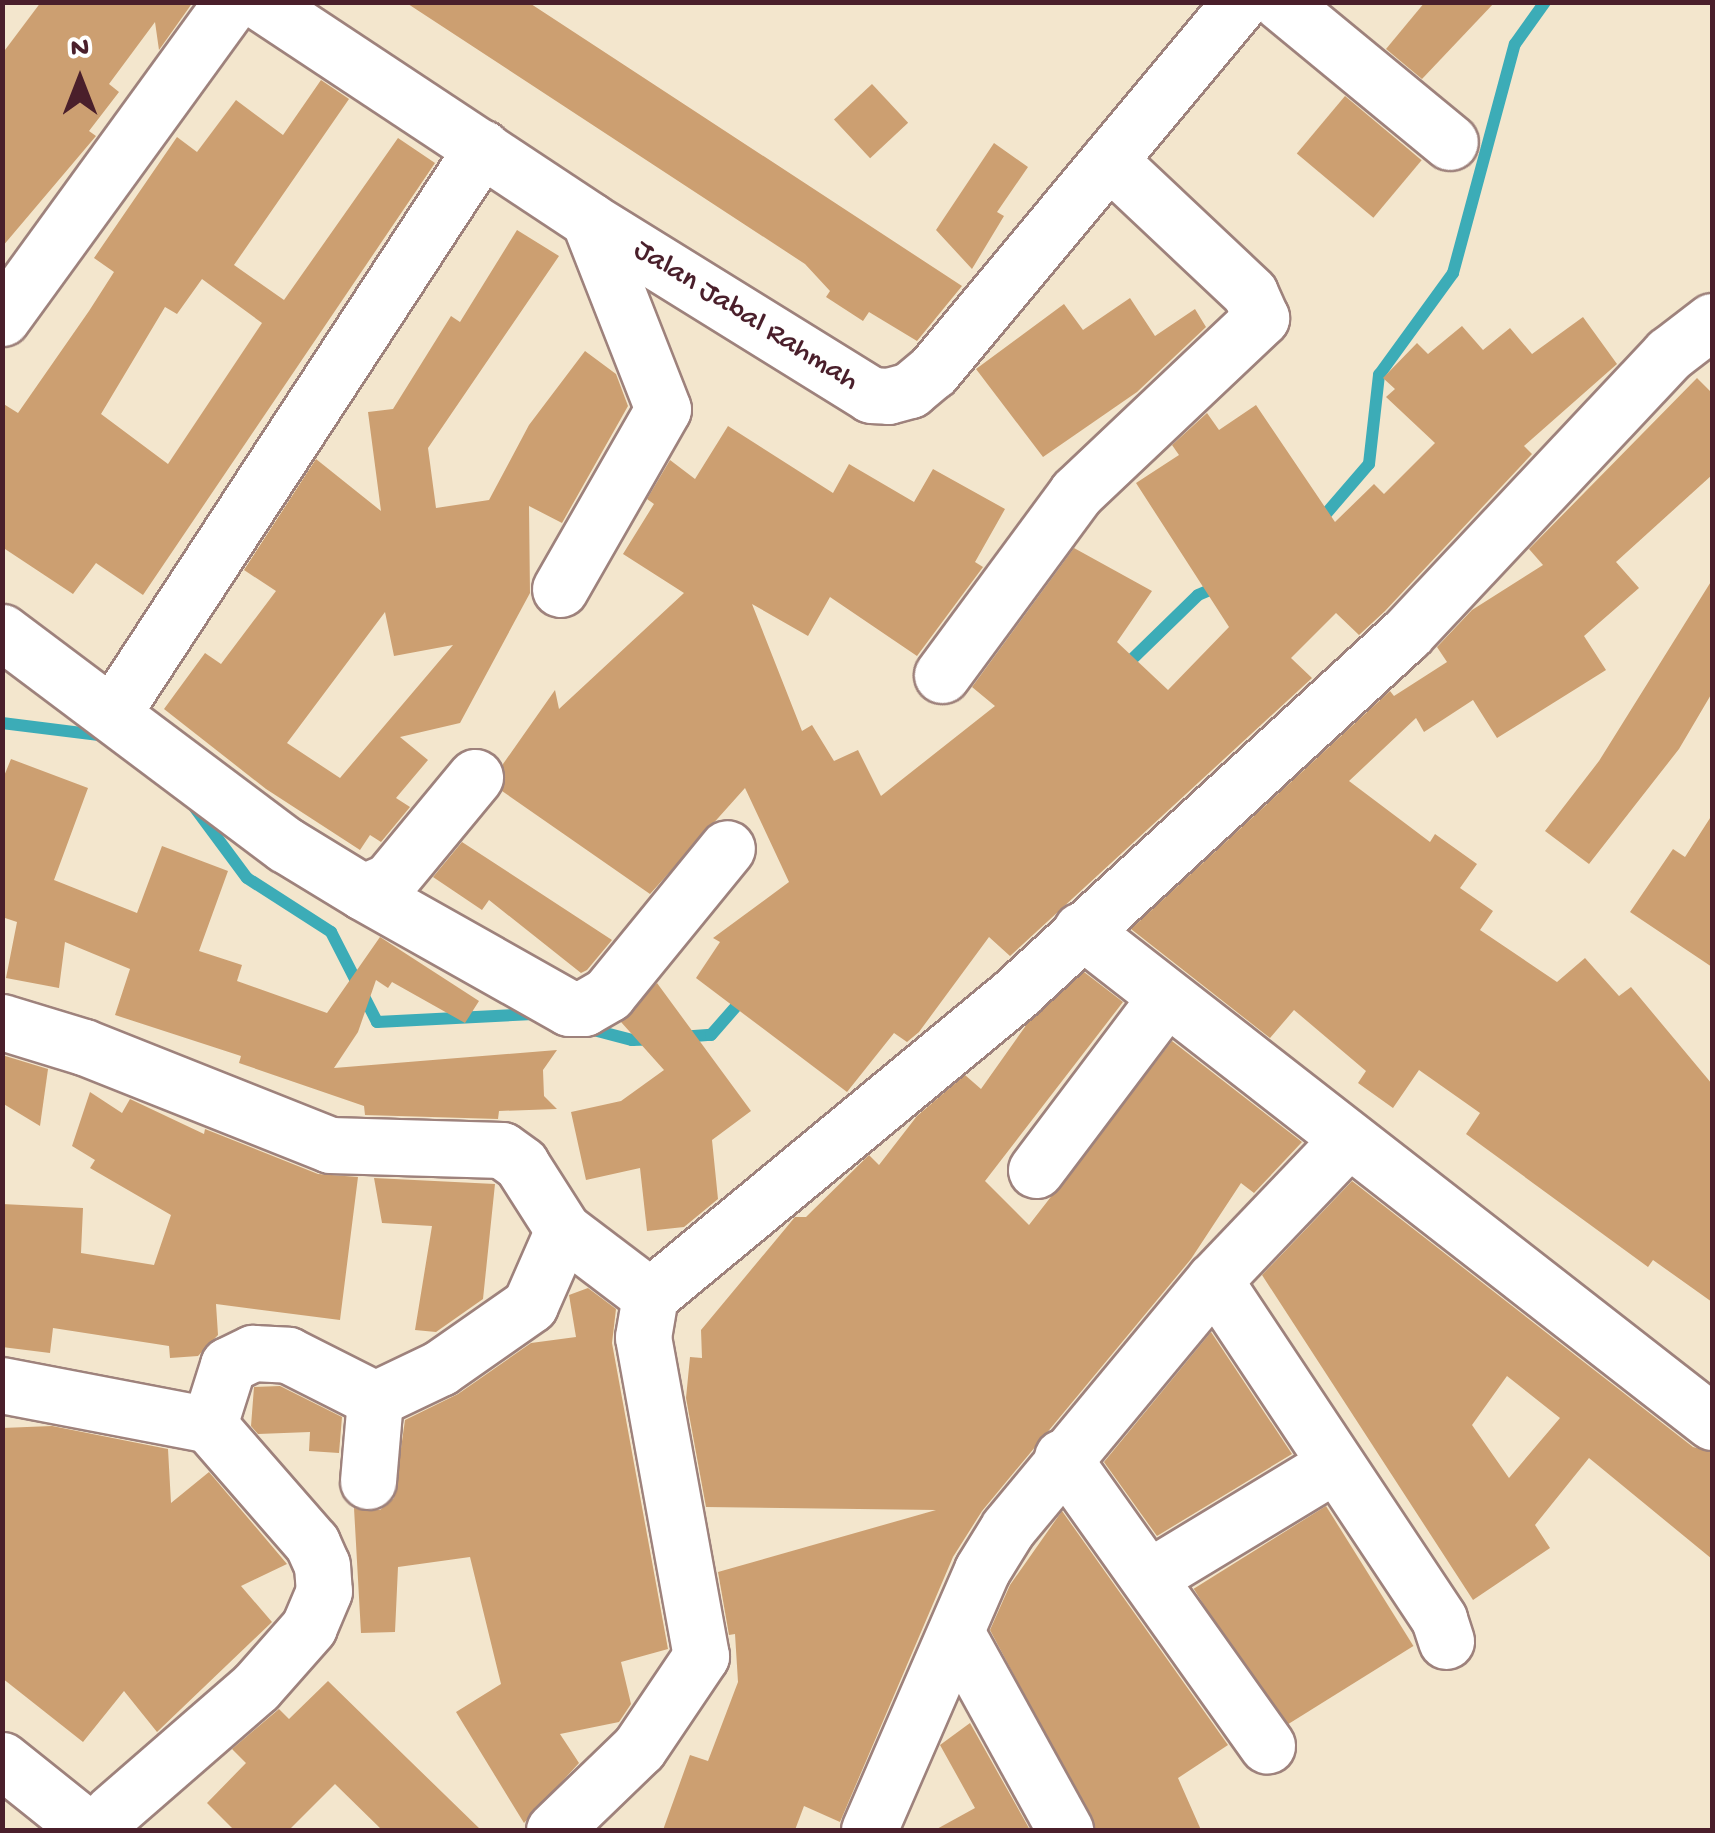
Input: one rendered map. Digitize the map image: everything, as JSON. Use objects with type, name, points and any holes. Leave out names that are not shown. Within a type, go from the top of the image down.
[{"type":"street","points":[[2,318],[232,2]]},
{"type":"street","name":"Jalan Jabal Rahmah","points":[[260,2],[589,220],[871,395],[888,396],[910,390],[934,370],[1240,2]]},
{"type":"street","points":[[1280,2],[1450,142]]},
{"type":"street","points":[[114,711],[482,148]]},
{"type":"street","points":[[942,675],[1076,493],[1261,318],[1250,293],[1109,160]]},
{"type":"street","points":[[560,589],[663,409],[589,220]]},
{"type":"street","points":[[554,1830],[639,1748],[701,1656],[643,1337],[650,1296],[1018,992],[1081,930],[1408,634],[1669,354],[1712,321]]},
{"type":"street","points":[[2,632],[114,711],[286,845],[569,1008],[584,1008],[608,994],[727,848]]},
{"type":"street","points":[[364,892],[389,881],[475,777]]},
{"type":"street","points":[[1081,930],[1164,1000],[1712,1422]]},
{"type":"street","points":[[1036,1170],[1164,1000]]},
{"type":"street","points":[[2,1022],[84,1047],[330,1145],[502,1150],[521,1164],[563,1230],[650,1296]]},
{"type":"street","points":[[868,1830],[982,1570],[1062,1457],[1214,1280],[1347,1141]]},
{"type":"street","points":[[375,1399],[440,1368],[530,1305],[563,1230]]},
{"type":"street","points":[[1214,1280],[1332,1466],[1439,1619],[1446,1641]]},
{"type":"street","points":[[210,1425],[228,1365],[253,1353],[288,1355],[375,1399]]},
{"type":"street","points":[[2,1384],[210,1425],[312,1542],[324,1591],[309,1628],[256,1687],[102,1825],[2,1760]]},
{"type":"street","points":[[368,1481],[375,1399]]},
{"type":"street","points":[[1062,1457],[1267,1745]]},
{"type":"street","points":[[1149,1577],[1332,1466]]},
{"type":"street","points":[[956,1634],[1066,1830]]},
{"type":"building","points":[[41,2],[193,2],[159,50],[155,22],[109,84],[119,92],[89,131],[96,136],[2,247],[2,54]]},
{"type":"building","points":[[405,2],[528,2],[962,286],[917,341],[869,312],[863,321],[826,297],[830,291],[805,264]]},
{"type":"building","points":[[1425,2],[1495,2],[1422,79],[1386,49]]},
{"type":"building","points":[[321,80],[349,99],[234,265],[284,300],[398,138],[435,163],[143,595],[96,563],[73,594],[2,547],[2,403],[18,413],[89,311],[114,272],[94,258],[177,137],[197,152],[236,100],[283,135]],"holes":[[[202,279],[262,323],[168,464],[101,414],[165,307],[177,314]]]},
{"type":"building","points":[[872,84],[908,123],[870,158],[834,119]]},
{"type":"building","points":[[1345,96],[1422,160],[1373,218],[1297,153]]},
{"type":"building","points":[[994,143],[1028,167],[997,212],[1004,216],[972,269],[936,230]]},
{"type":"building","points":[[517,230],[559,256],[428,448],[436,508],[489,500],[529,425],[585,351],[616,374],[628,406],[562,523],[529,506],[530,593],[460,723],[400,737],[428,760],[396,798],[410,807],[381,842],[370,835],[360,850],[266,789],[164,709],[205,653],[221,664],[276,591],[244,570],[316,459],[381,511],[368,412],[393,409],[451,316],[460,322]],"holes":[[[385,612],[394,656],[453,645],[340,778],[287,743]]]},
{"type":"building","points":[[1130,298],[1155,336],[1195,309],[1206,327],[1137,392],[1043,457],[976,369],[1064,304],[1083,330]]},
{"type":"building","points":[[1583,317],[1617,364],[1524,446],[1532,454],[1385,611],[1359,635],[1336,613],[1291,658],[1312,678],[1010,956],[989,937],[919,1032],[907,1042],[894,1033],[847,1092],[696,978],[720,942],[713,938],[789,882],[745,788],[650,894],[502,791],[503,764],[555,690],[559,709],[684,593],[623,554],[654,504],[647,499],[670,460],[695,479],[728,426],[833,493],[849,464],[914,502],[933,469],[1005,509],[975,562],[983,567],[917,656],[830,597],[808,636],[752,604],[802,731],[812,725],[834,761],[858,750],[881,796],[995,706],[972,687],[1074,548],[1152,591],[1117,642],[1168,690],[1229,627],[1136,483],[1179,455],[1172,445],[1207,413],[1219,430],[1256,405],[1335,522],[1374,484],[1384,494],[1435,443],[1386,397],[1395,389],[1383,378],[1417,343],[1428,354],[1462,326],[1483,350],[1510,328],[1532,354]]},
{"type":"building","points":[[1697,378],[1712,393],[1712,475],[1616,562],[1639,588],[1584,636],[1606,670],[1497,738],[1473,700],[1424,732],[1416,718],[1349,781],[1430,842],[1435,834],[1477,864],[1460,888],[1493,911],[1480,930],[1557,982],[1585,958],[1619,996],[1631,987],[1712,1084],[1712,1302],[1653,1260],[1648,1267],[1466,1134],[1480,1113],[1419,1070],[1393,1108],[1358,1083],[1366,1071],[1294,1010],[1270,1038],[1131,929],[1390,691],[1394,696],[1447,662],[1437,647],[1472,610],[1543,565],[1529,549]]},
{"type":"building","points":[[1712,580],[1712,693],[1679,749],[1589,864],[1545,831],[1599,761]]},
{"type":"building","points":[[11,759],[88,788],[54,880],[137,913],[162,846],[228,871],[199,951],[242,965],[237,981],[327,1013],[380,937],[479,1001],[465,1023],[392,982],[388,988],[376,980],[358,1032],[334,1068],[557,1050],[543,1070],[544,1096],[557,1109],[499,1111],[498,1119],[365,1115],[364,1106],[239,1063],[241,1056],[115,1015],[130,969],[65,942],[59,988],[6,978],[17,922],[2,917],[2,781]]},
{"type":"building","points":[[1712,815],[1712,967],[1630,912],[1673,849],[1685,857]]},
{"type":"building","points":[[462,842],[612,940],[581,973],[489,900],[482,910],[433,877]]},
{"type":"building","points":[[1084,972],[1123,1002],[985,1181],[1029,1225],[1172,1041],[1302,1142],[1254,1193],[1241,1183],[1191,1259],[982,1511],[953,1557],[840,1822],[804,1806],[795,1830],[663,1830],[690,1755],[708,1761],[738,1682],[735,1634],[729,1635],[718,1572],[936,1510],[706,1507],[686,1398],[690,1357],[702,1358],[701,1330],[795,1217],[806,1217],[869,1155],[879,1165],[917,1116],[965,1075],[981,1089],[1027,1024]]},
{"type":"building","points":[[657,983],[751,1111],[712,1140],[718,1199],[684,1227],[647,1231],[640,1168],[586,1180],[571,1112],[621,1101],[664,1070],[621,1022]]},
{"type":"building","points":[[2,1055],[48,1069],[40,1126],[2,1103]]},
{"type":"building","points":[[90,1092],[122,1113],[130,1099],[204,1134],[205,1129],[318,1174],[358,1177],[340,1320],[216,1304],[218,1335],[198,1356],[170,1358],[169,1346],[53,1328],[50,1353],[2,1347],[2,1204],[83,1208],[81,1253],[154,1265],[171,1215],[90,1168],[95,1160],[72,1146]]},
{"type":"building","points":[[374,1178],[495,1184],[483,1299],[436,1332],[415,1330],[432,1226],[382,1223]]},
{"type":"building","points":[[1352,1181],[1693,1447],[1712,1452],[1712,1559],[1589,1458],[1535,1525],[1550,1548],[1473,1600],[1262,1275]],"holes":[[[1507,1376],[1560,1418],[1509,1478],[1472,1425]]]},
{"type":"building","points":[[588,1288],[616,1309],[612,1343],[668,1649],[621,1662],[631,1704],[619,1722],[560,1734],[579,1763],[524,1823],[456,1712],[501,1684],[470,1557],[398,1567],[395,1632],[361,1633],[354,1508],[380,1510],[394,1498],[405,1420],[458,1394],[531,1343],[576,1337],[569,1295]]},
{"type":"building","points":[[1211,1332],[1292,1454],[1157,1536],[1104,1462]]},
{"type":"building","points":[[280,1386],[342,1417],[339,1453],[309,1451],[310,1432],[258,1434],[251,1426],[254,1387]]},
{"type":"building","points":[[52,1426],[168,1449],[171,1503],[209,1472],[287,1564],[241,1586],[272,1622],[157,1732],[124,1691],[83,1742],[2,1678],[2,1428]]},
{"type":"building","points":[[1326,1506],[1413,1646],[1281,1729],[1194,1589]]},
{"type":"building","points":[[1062,1511],[1228,1745],[1178,1778],[1201,1830],[1096,1830],[990,1630],[1010,1585]]},
{"type":"building","points":[[328,1681],[481,1830],[382,1830],[335,1784],[289,1830],[234,1830],[207,1803],[246,1763],[232,1749],[279,1709],[289,1719]]},
{"type":"building","points":[[970,1723],[1030,1830],[935,1830],[975,1808],[940,1745]]},
{"type":"waterway","points":[[1318,523],[1369,464],[1379,375],[1453,273],[1515,44],[1545,2]]},
{"type":"waterway","points":[[1121,670],[1198,595],[1219,586]]},
{"type":"waterway","points":[[2,723],[107,736]]},
{"type":"waterway","points":[[192,804],[247,878],[331,932],[377,1022],[533,1014]]},
{"type":"waterway","points":[[680,1037],[711,1035],[746,995]]},
{"type":"waterway","points":[[586,1028],[632,1040],[655,1039]]}]
